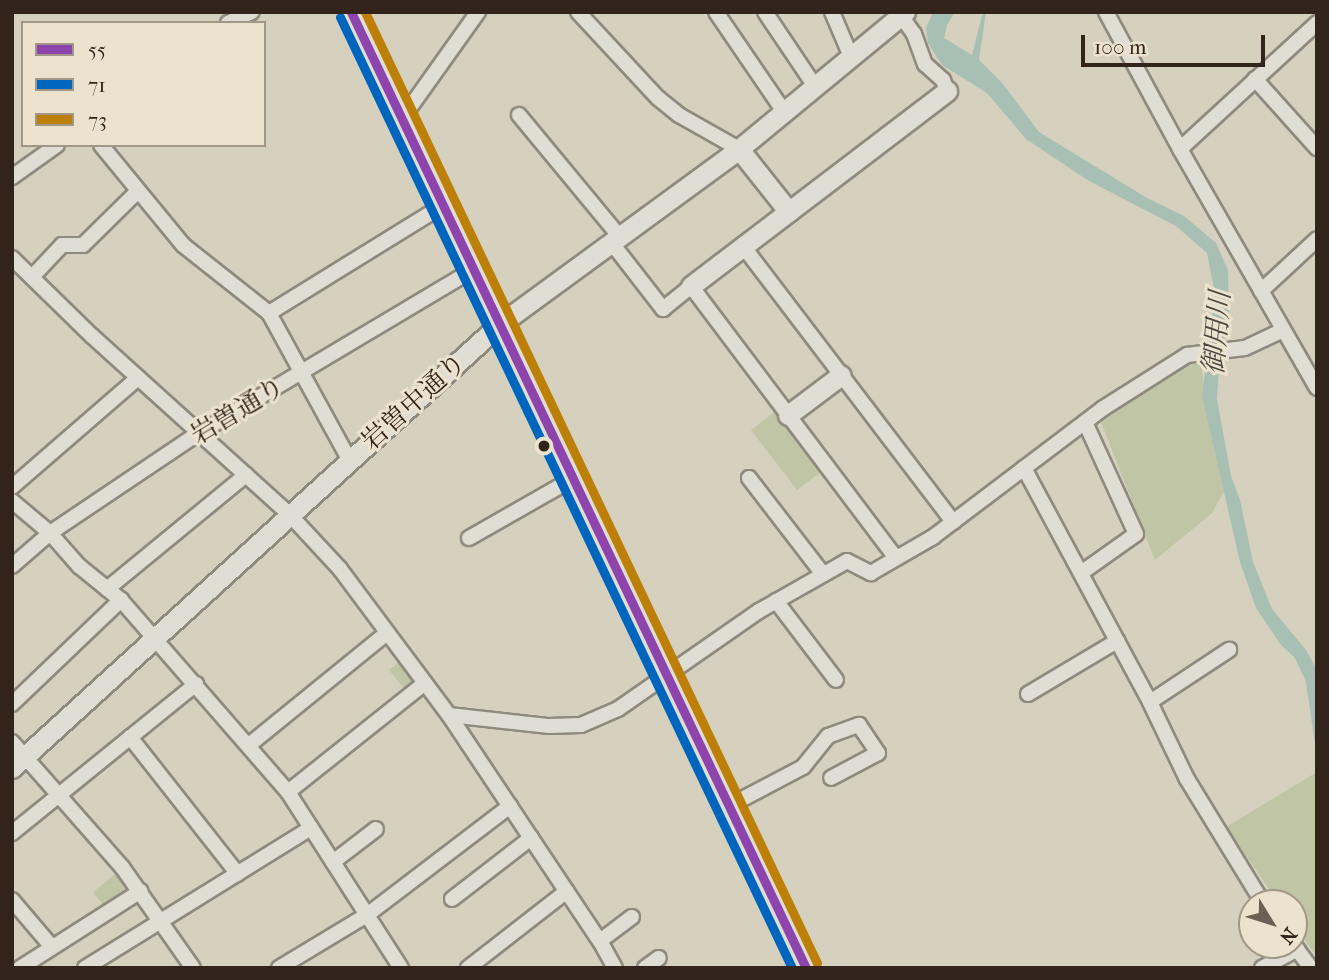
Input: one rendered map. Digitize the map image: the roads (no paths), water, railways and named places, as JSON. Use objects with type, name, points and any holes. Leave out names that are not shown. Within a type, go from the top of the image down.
[{"type":"street","points":[[232,21],[252,12]]},
{"type":"street","points":[[351,12],[806,968]]},
{"type":"street","points":[[401,120],[478,12]]},
{"type":"street","points":[[578,12],[658,98],[679,116],[739,149],[789,212]]},
{"type":"street","points":[[716,12],[785,113]]},
{"type":"street","points":[[765,12],[816,88]]},
{"type":"street","points":[[832,12],[852,59]]},
{"type":"street","points":[[1106,12],[1180,149],[1317,388]]},
{"type":"street","points":[[519,115],[615,239],[663,309],[947,91],[943,80],[925,64],[903,14]]},
{"type":"street","name":"岩曽中通り","points":[[17,756],[156,638],[500,324],[739,149],[852,59],[903,14]]},
{"type":"street","points":[[1180,149],[1317,23]]},
{"type":"street","points":[[1255,79],[1317,148]]},
{"type":"street","points":[[12,177],[54,147]]},
{"type":"street","points":[[103,147],[183,245],[269,313],[350,461]]},
{"type":"street","points":[[32,277],[62,244],[83,245],[137,192]]},
{"type":"street","points":[[269,313],[442,206]]},
{"type":"street","points":[[1261,290],[1317,239]]},
{"type":"street","points":[[743,246],[953,522]]},
{"type":"street","points":[[12,258],[138,378],[290,515],[340,569],[449,715],[600,941],[615,968]]},
{"type":"street","name":"岩曽通り","points":[[12,566],[50,533],[199,433],[472,270]]},
{"type":"street","points":[[691,286],[895,557]]},
{"type":"street","points":[[449,715],[549,726],[581,725],[618,709],[776,601],[823,574],[847,561],[871,572],[933,537],[1085,422],[1186,355],[1245,348],[1283,330]]},
{"type":"street","points":[[788,415],[841,375]]},
{"type":"street","points":[[12,487],[138,378]]},
{"type":"street","points":[[1081,573],[1136,534],[1085,422]]},
{"type":"street","points":[[1024,468],[1150,702],[1187,779],[1254,889]]},
{"type":"street","points":[[107,589],[246,475]]},
{"type":"street","points":[[469,538],[574,478]]},
{"type":"street","points":[[749,478],[823,574]]},
{"type":"street","points":[[12,501],[50,533],[79,566],[121,600],[249,745],[288,792],[401,968]]},
{"type":"street","points":[[12,704],[121,600]]},
{"type":"street","points":[[776,601],[836,680]]},
{"type":"street","points":[[249,745],[387,632]]},
{"type":"street","points":[[1028,694],[1117,641]]},
{"type":"street","points":[[1150,702],[1229,650]]},
{"type":"street","points":[[288,792],[425,683]]},
{"type":"street","points":[[12,833],[196,684]]},
{"type":"street","points":[[729,806],[803,767],[828,736],[859,725],[878,753],[831,778]]},
{"type":"street","points":[[131,737],[238,874]]},
{"type":"street","points":[[17,756],[60,794],[141,891],[193,968]]},
{"type":"street","points":[[279,968],[367,915],[510,806]]},
{"type":"street","points":[[85,968],[311,828]]},
{"type":"street","points":[[333,862],[376,829]]},
{"type":"street","points":[[452,899],[531,838]]},
{"type":"street","points":[[20,968],[141,891]]},
{"type":"street","points":[[468,968],[566,891]]},
{"type":"street","points":[[12,900],[52,947]]},
{"type":"street","points":[[600,941],[632,917]]},
{"type":"street","points":[[645,968],[659,958]]},
{"type":"water","name":"御用川","points":[[933,12],[955,12],[947,25],[944,38],[972,55],[983,12],[986,12],[979,60],[1003,84],[1039,132],[1147,198],[1184,216],[1216,243],[1228,270],[1229,312],[1219,366],[1217,399],[1231,476],[1240,500],[1253,562],[1272,609],[1306,650],[1317,670],[1317,758],[1306,682],[1295,658],[1281,645],[1256,608],[1240,562],[1202,396],[1215,293],[1207,253],[1176,226],[1089,181],[1026,139],[987,93],[942,65],[928,43],[926,28]]}]
